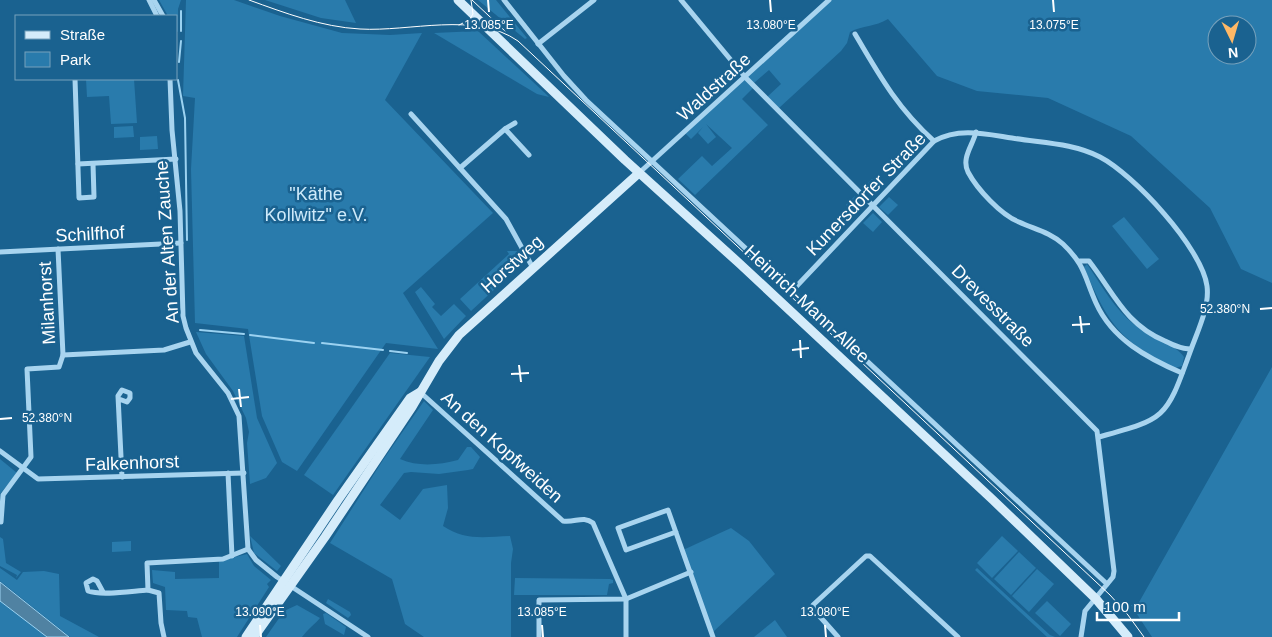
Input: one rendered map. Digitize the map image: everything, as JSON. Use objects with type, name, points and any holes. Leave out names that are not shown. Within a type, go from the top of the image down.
[{"type":"main road","name":"Heinrich-Mann-Allee","points":[[458,0],[639,173],[959,468],[1096,599],[1128,637]]},
{"type":"main road","name":"Horstweg","points":[[254,637],[410,398],[420,392],[459,335],[639,173]]},
{"type":"main road","name":"Horstweg","points":[[246,637],[288,584]]},
{"type":"street","points":[[149,0],[156,15]]},
{"type":"street","points":[[154,0],[162,15]]},
{"type":"street","name":"Heinrich-Mann-Allee","points":[[504,0],[538,44],[586,100],[793,290],[1107,584]]},
{"type":"street","points":[[538,44],[594,0]]},
{"type":"street","name":"Drevesstraße","points":[[680,0],[745,77],[874,204],[1097,431],[1099,437]]},
{"type":"street","name":"Waldstraße","points":[[639,173],[829,0]]},
{"type":"street","points":[[855,34],[894,99],[934,141]]},
{"type":"street","points":[[75,80],[79,198],[94,197],[93,164]]},
{"type":"street","name":"An der Alten Zauche","points":[[170,80],[184,316],[190,342],[202,362],[228,393],[239,416],[248,549]]},
{"type":"street","points":[[411,114],[506,219],[533,268]]},
{"type":"street","points":[[460,168],[505,128],[515,123]]},
{"type":"street","points":[[505,128],[529,155]]},
{"type":"street","points":[[976,132],[966,157],[966,164],[971,176],[998,208],[1007,215],[1056,238],[1080,261],[1097,305],[1120,337],[1148,357],[1182,372]]},
{"type":"street","name":"Kunersdorfer Straße","points":[[793,290],[934,141],[958,133],[976,132],[1074,148],[1102,158],[1130,178],[1172,223],[1193,252],[1205,277],[1208,290],[1206,304],[1182,372],[1168,404],[1155,419],[1145,425],[1099,437]]},
{"type":"street","points":[[78,164],[176,159]]},
{"type":"street","name":"Schilfhof","points":[[0,252],[181,243]]},
{"type":"street","name":"Milanhorst","points":[[24,469],[31,457],[27,369],[59,367],[63,355],[58,249]]},
{"type":"street","points":[[1080,261],[1089,261],[1123,312],[1139,326],[1164,341],[1183,349],[1190,349]]},
{"type":"street","name":"Milanhorst","points":[[63,355],[164,350],[190,342]]},
{"type":"street","name":"An den Kopfweiden","points":[[420,392],[563,521],[582,518],[593,523],[626,598],[626,637]]},
{"type":"street","points":[[119,399],[122,476]]},
{"type":"street","points":[[1081,637],[1085,611],[1107,584],[1114,571],[1099,437]]},
{"type":"street","name":"Falkenhorst","points":[[0,451],[38,479],[244,473]]},
{"type":"street","points":[[1,522],[3,495],[24,469]]},
{"type":"street","points":[[228,473],[232,556]]},
{"type":"street","points":[[676,532],[626,550],[618,528],[668,510],[691,572],[714,637]]},
{"type":"street","points":[[148,590],[147,563],[223,559],[248,549],[256,560],[288,584],[368,637]]},
{"type":"street","points":[[838,637],[814,610],[813,605],[866,556],[873,557],[958,637]]},
{"type":"street","points":[[539,637],[539,600],[626,598],[691,572]]},
{"type":"street","points":[[103,592],[148,590],[159,593],[164,637]]},
{"type":"green space","points":[[159,0],[181,0],[178,15],[167,15]]},
{"type":"green space","name":"\"Käthe Kollwitz\" e.V.","points":[[186,0],[234,0],[280,16],[342,33],[390,35],[422,33],[385,100],[493,213],[403,293],[438,349],[386,343],[297,471],[282,462],[262,416],[248,329],[195,323],[191,169],[195,98],[183,96]]},
{"type":"green space","points":[[265,0],[345,0],[356,23],[321,18]]},
{"type":"green space","points":[[478,0],[496,0],[527,38],[525,39]]},
{"type":"green space","points":[[832,0],[1272,0],[1272,283],[1241,269],[1210,208],[1131,136],[1048,98],[977,91],[937,76],[888,19],[850,32],[847,43],[841,51],[779,108],[767,97],[781,84],[769,70],[754,83],[746,76]]},
{"type":"green space","points":[[478,31],[549,97],[537,94],[434,33]]},
{"type":"green space","points":[[745,77],[754,87],[742,99],[768,125],[695,195],[678,179],[702,156],[712,166],[732,148],[706,124],[716,137],[708,144],[698,133],[703,127],[691,139],[685,133]]},
{"type":"green space","points":[[86,80],[134,80],[137,123],[111,124],[109,96],[87,97]]},
{"type":"green space","points":[[133,126],[134,137],[114,138],[114,127]]},
{"type":"green space","points":[[157,136],[158,149],[140,150],[140,137]]},
{"type":"green space","points":[[872,179],[881,187],[871,198],[862,189]]},
{"type":"green space","points":[[855,196],[864,205],[855,214],[846,205]]},
{"type":"green space","points":[[889,197],[898,205],[888,215],[879,207]]},
{"type":"green space","points":[[873,213],[882,222],[873,232],[863,223]]},
{"type":"green space","points":[[1124,217],[1159,259],[1147,269],[1112,226]]},
{"type":"green space","points":[[507,251],[518,251],[524,262],[471,311],[460,299],[509,254]]},
{"type":"green space","points":[[1087,264],[1109,297],[1128,319],[1180,352],[1184,357],[1182,366],[1175,368],[1141,349],[1128,339],[1108,316],[1100,302],[1084,267]]},
{"type":"green space","points":[[421,287],[435,304],[432,307],[441,316],[454,304],[466,316],[444,339],[415,292]]},
{"type":"green space","points":[[196,332],[244,336],[257,418],[277,463],[266,478],[250,484],[247,443],[249,432],[246,418],[233,391],[206,354]]},
{"type":"green space","points":[[390,353],[430,357],[333,495],[304,475]]},
{"type":"green space","points":[[1272,367],[1272,637],[1152,637],[1131,605],[1138,604]]},
{"type":"green space","points":[[424,401],[433,410],[400,459],[421,464],[443,463],[458,460],[467,447],[471,447],[480,457],[473,469],[439,474],[404,473],[380,505],[400,520],[423,489],[447,485],[448,508],[443,526],[451,531],[467,536],[510,536],[513,549],[511,563],[511,637],[424,637],[405,624],[392,579],[330,543],[383,460]]},
{"type":"green space","points":[[0,459],[17,473],[0,494]]},
{"type":"green space","points":[[731,528],[749,541],[775,574],[713,632],[683,550]]},
{"type":"green space","points":[[250,536],[281,566],[277,571],[254,553]]},
{"type":"green space","points":[[1002,536],[1018,551],[992,578],[977,563]]},
{"type":"green space","points":[[0,537],[3,539],[6,563],[21,572],[16,578],[17,575],[0,566]]},
{"type":"green space","points":[[131,541],[131,551],[112,552],[112,542]]},
{"type":"green space","points":[[1019,552],[1036,568],[1011,595],[994,579]]},
{"type":"green space","points":[[247,554],[254,566],[271,580],[267,584],[269,587],[237,637],[202,637],[197,618],[188,617],[187,611],[166,610],[165,587],[153,583],[152,570],[175,572],[175,579],[219,578],[219,561]]},
{"type":"green space","points":[[0,568],[17,580],[23,572],[44,571],[59,574],[60,616],[99,637],[70,637],[0,581]]},
{"type":"green space","points":[[977,568],[1050,635],[1055,637],[1047,637],[975,570]]},
{"type":"green space","points":[[1037,569],[1054,584],[1029,612],[1012,596]]},
{"type":"green space","points":[[515,578],[610,579],[613,580],[613,583],[609,584],[607,595],[514,595]]},
{"type":"green space","points":[[0,598],[49,637],[0,637]]},
{"type":"green space","points":[[328,599],[350,612],[351,615],[348,618],[326,603]]},
{"type":"green space","points":[[1047,601],[1071,624],[1060,636],[1035,613]]},
{"type":"green space","points":[[297,605],[320,618],[302,637],[266,637],[284,611]]},
{"type":"green space","points":[[326,613],[346,627],[344,635],[325,624],[323,614]]},
{"type":"green space","points":[[775,620],[787,637],[754,637]]},
{"type":"shaded area","points":[[0,582],[69,637],[47,637],[0,601]]},
{"type":"waterway","points":[[181,11],[181,31]]},
{"type":"waterway","points":[[179,62],[181,41]]},
{"type":"waterway","points":[[178,80],[185,118],[187,240]]},
{"type":"waterway","points":[[200,330],[244,334]]},
{"type":"waterway","points":[[250,335],[314,343]]},
{"type":"waterway","points":[[322,343],[383,350]]},
{"type":"waterway","points":[[390,351],[407,353]]},
{"type":"tram line","points":[[249,0],[304,19],[346,28],[379,29],[462,25],[482,27],[501,32],[518,41],[1110,595],[1144,637]]},
{"type":"tram line","points":[[459,25],[469,20],[473,14],[471,0]]},
{"type":"tram line","points":[[472,0],[505,31]]}]
